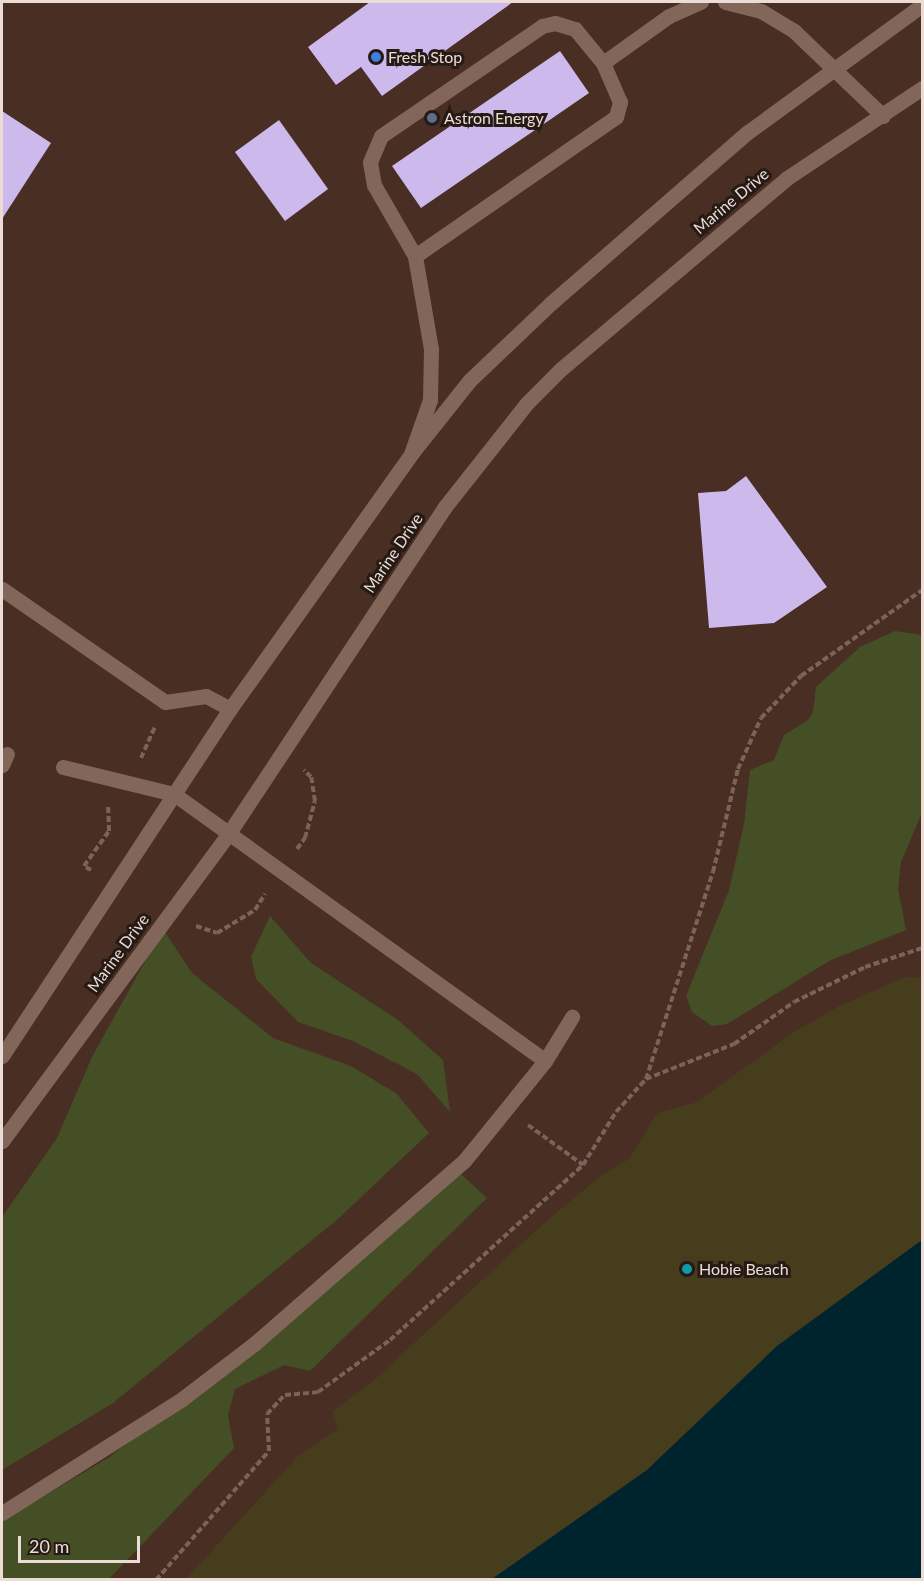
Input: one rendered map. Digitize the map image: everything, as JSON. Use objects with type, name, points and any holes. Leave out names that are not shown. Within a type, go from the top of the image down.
[{"type":"main road","points":[[603,63],[695,2]]},
{"type":"main road","points":[[726,2],[761,11],[794,31],[834,65],[883,116]]},
{"type":"main road","points":[[2,1056],[230,709],[411,454],[469,381],[510,340],[748,132],[834,65],[922,4]]},
{"type":"main road","points":[[411,454],[430,400],[431,372],[415,256],[374,184],[370,162],[381,136],[542,26],[555,23],[574,29],[603,63],[620,102],[616,117],[415,256]]},
{"type":"main road","name":"Marine Drive","points":[[2,1141],[229,832],[444,508],[527,403],[561,369],[787,178],[922,88]]},
{"type":"main road","points":[[2,589],[165,702],[206,696],[230,709]]},
{"type":"main road","points":[[63,766],[174,794],[545,1061]]},
{"type":"main road","points":[[2,1513],[94,1458],[254,1344],[464,1161],[508,1110],[545,1061],[572,1017]]},
{"type":"path","points":[[156,1580],[269,1451],[267,1414],[285,1395],[318,1392],[390,1340],[583,1165],[616,1112],[646,1079],[713,872],[738,769],[761,718],[801,676],[922,592]]},
{"type":"path","points":[[285,746],[311,777],[315,801],[305,838]]},
{"type":"path","points":[[166,917],[217,933],[255,910]]},
{"type":"path","points":[[646,1079],[734,1044],[794,1002],[864,968],[922,948]]},
{"type":"path","points":[[508,1110],[583,1165]]},
{"type":"green space","points":[[895,631],[922,635],[922,813],[901,862],[898,889],[906,930],[829,961],[727,1024],[712,1026],[692,1012],[686,996],[729,890],[744,824],[750,770],[774,760],[784,735],[808,720],[813,712],[816,687],[860,647]]},
{"type":"green space","points":[[270,916],[311,963],[398,1020],[443,1060],[450,1112],[417,1074],[353,1041],[298,1022],[256,979],[251,957]]},
{"type":"green space","points":[[163,929],[192,973],[273,1038],[351,1066],[397,1094],[429,1133],[339,1218],[113,1403],[2,1470],[2,1217],[57,1138],[92,1057]]},
{"type":"green space","points":[[459,1172],[487,1198],[310,1371],[284,1365],[235,1389],[228,1415],[234,1448],[109,1579],[2,1579],[2,1521],[108,1458],[253,1350]]},
{"type":"sand","name":"Hobie Beach","points":[[905,977],[922,978],[922,1240],[777,1346],[647,1470],[492,1579],[185,1580],[297,1457],[337,1429],[333,1411],[374,1380],[544,1223],[603,1174],[629,1159],[657,1113],[697,1102],[794,1032],[841,1005]]},
{"type":"water","points":[[922,1240],[922,1579],[492,1579],[647,1470],[777,1346]]},
{"type":"building","name":"Fresh Stop","points":[[370,2],[513,2],[382,96],[361,67],[336,85],[308,47]]},
{"type":"building","points":[[560,51],[589,93],[421,208],[392,166]]},
{"type":"building","points":[[2,111],[51,143],[2,219]]},
{"type":"building","points":[[279,120],[328,189],[285,221],[235,152]]},
{"type":"building","points":[[746,476],[827,587],[774,623],[709,628],[698,493],[726,491]]},
{"type":"place","name":"Fresh Stop","points":[[376,57]]},
{"type":"place","name":"Astron Energy","points":[[432,118]]},
{"type":"place","name":"Hobie Beach","points":[[687,1269]]}]
